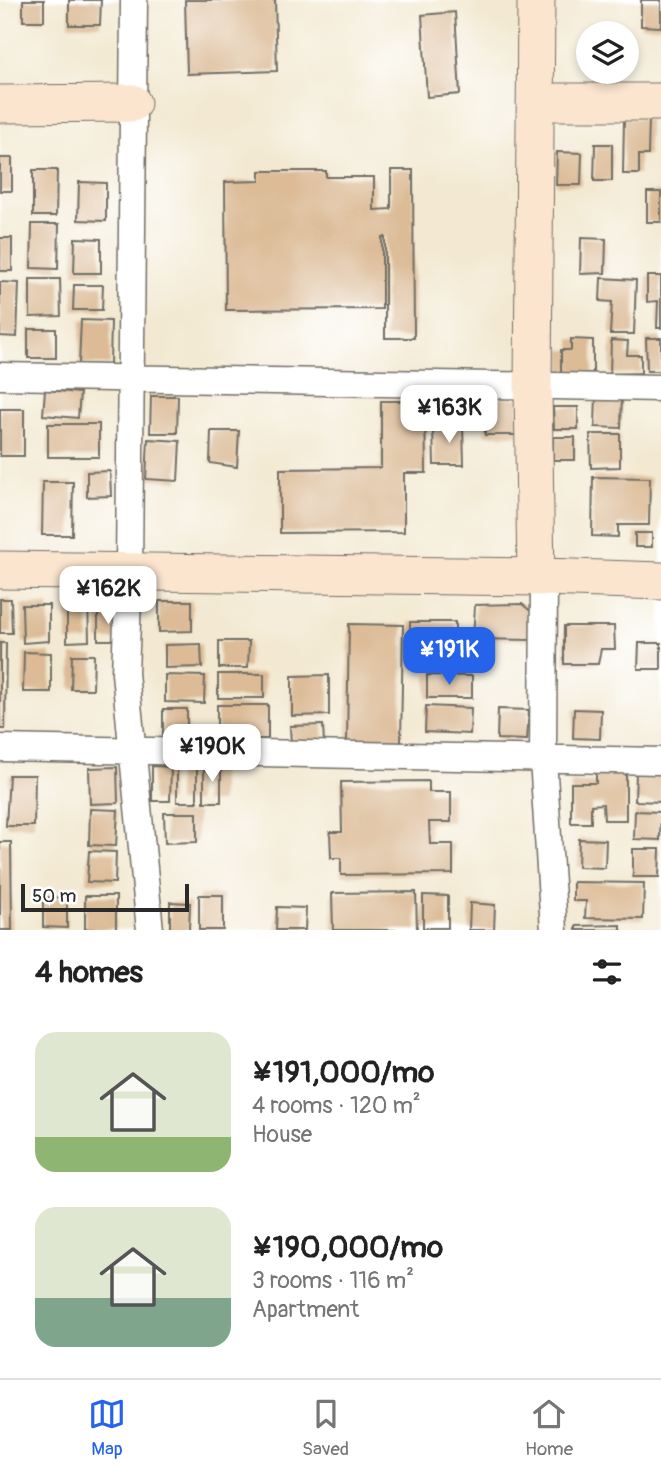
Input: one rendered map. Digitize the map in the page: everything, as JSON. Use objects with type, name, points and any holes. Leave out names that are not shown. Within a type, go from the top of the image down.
[{"type":"street","points":[[134,0],[129,573],[125,673],[150,930]]},
{"type":"street","points":[[536,0],[533,387],[543,759],[554,930]]},
{"type":"street","points":[[535,102],[661,102]]},
{"type":"street","points":[[0,104],[132,103]]},
{"type":"street","points":[[0,376],[661,388]]},
{"type":"street","points":[[0,570],[661,581]]},
{"type":"street","points":[[0,748],[661,761]]},
{"type":"building","points":[[23,0],[44,0],[44,21],[23,21]]},
{"type":"building","points":[[69,0],[101,0],[100,25],[69,25]]},
{"type":"building","points":[[185,0],[275,0],[277,71],[187,74]]},
{"type":"building","points":[[641,0],[661,0],[661,27],[641,26]]},
{"type":"building","points":[[455,12],[460,94],[427,97],[422,15]]},
{"type":"building","points":[[624,118],[649,119],[648,155],[639,155],[639,174],[623,174]]},
{"type":"building","points":[[595,144],[612,144],[612,181],[594,181]]},
{"type":"building","points":[[557,152],[582,153],[581,185],[556,185]]},
{"type":"building","points":[[0,158],[12,158],[12,191],[0,191]]},
{"type":"building","points":[[33,170],[57,170],[56,216],[33,216]]},
{"type":"building","points":[[391,170],[413,170],[414,338],[385,338],[385,237],[382,237],[382,309],[226,310],[225,182],[260,181],[260,171],[326,171],[326,177],[374,177],[374,210],[391,209]]},
{"type":"building","points":[[79,182],[106,183],[106,221],[78,220]]},
{"type":"building","points":[[647,192],[661,192],[661,222],[647,222]]},
{"type":"building","points":[[32,224],[59,224],[58,269],[31,268]]},
{"type":"building","points":[[0,238],[12,238],[12,271],[0,271]]},
{"type":"building","points":[[75,238],[101,239],[101,273],[74,273]]},
{"type":"building","points":[[581,238],[606,239],[605,273],[580,274]]},
{"type":"building","points":[[647,276],[661,276],[661,328],[657,328],[658,301],[647,302]]},
{"type":"building","points":[[601,278],[636,280],[634,334],[610,334],[612,302],[600,301]]},
{"type":"building","points":[[30,279],[60,279],[61,316],[30,317]]},
{"type":"building","points":[[0,282],[19,283],[17,337],[0,336]]},
{"type":"building","points":[[74,285],[103,285],[102,310],[73,310]]},
{"type":"building","points":[[81,320],[111,321],[110,365],[79,364]]},
{"type":"building","points":[[28,329],[56,329],[56,358],[28,358]]},
{"type":"building","points":[[646,338],[661,338],[661,371],[647,371]]},
{"type":"building","points":[[571,339],[593,340],[593,373],[561,373],[561,350],[571,350]]},
{"type":"building","points":[[611,340],[628,341],[627,355],[641,355],[641,373],[610,374]]},
{"type":"building","points":[[45,390],[80,393],[78,418],[43,415]]},
{"type":"building","points":[[596,392],[622,393],[621,428],[595,427]]},
{"type":"building","points":[[151,396],[178,396],[177,433],[150,433]]},
{"type":"building","points":[[485,398],[519,398],[519,435],[485,435]]},
{"type":"building","points":[[381,401],[425,401],[426,473],[404,473],[404,532],[280,533],[280,469],[381,468]]},
{"type":"building","points":[[553,407],[578,407],[578,429],[554,429]]},
{"type":"building","points":[[0,409],[24,409],[24,456],[0,456]]},
{"type":"building","points":[[48,424],[99,424],[99,457],[48,457]]},
{"type":"building","points":[[463,425],[464,465],[434,465],[433,426]]},
{"type":"building","points":[[211,431],[239,431],[237,467],[210,463]]},
{"type":"building","points":[[590,434],[620,434],[620,467],[591,468]]},
{"type":"building","points":[[553,437],[575,437],[575,460],[553,460]]},
{"type":"building","points":[[148,439],[180,441],[178,481],[146,479]]},
{"type":"building","points":[[110,471],[111,496],[87,497],[87,472]]},
{"type":"building","points":[[593,477],[650,478],[649,525],[618,525],[618,537],[592,536]]},
{"type":"building","points":[[43,482],[73,482],[72,535],[42,535]]},
{"type":"building","points":[[635,533],[652,533],[652,547],[635,547]]},
{"type":"building","points":[[67,597],[88,597],[89,641],[67,642]]},
{"type":"building","points":[[0,599],[11,599],[12,633],[0,633]]},
{"type":"building","points":[[159,601],[192,601],[192,631],[159,632]]},
{"type":"building","points":[[522,604],[533,613],[532,640],[473,639],[475,605]]},
{"type":"building","points":[[22,605],[49,605],[49,641],[23,643]]},
{"type":"building","points":[[98,612],[117,612],[117,640],[98,640]]},
{"type":"building","points":[[410,622],[455,622],[455,638],[443,639],[443,667],[410,667]]},
{"type":"building","points":[[349,624],[403,625],[401,743],[347,742]]},
{"type":"building","points":[[564,626],[614,626],[615,649],[601,649],[598,664],[564,664]]},
{"type":"building","points":[[219,641],[249,641],[248,668],[219,668]]},
{"type":"building","points":[[0,643],[6,643],[5,729],[0,729]]},
{"type":"building","points":[[639,643],[661,643],[661,669],[638,669]]},
{"type":"building","points":[[201,644],[202,667],[165,668],[165,645]]},
{"type":"building","points":[[24,652],[51,653],[51,692],[23,692]]},
{"type":"building","points":[[72,655],[94,655],[93,689],[71,689]]},
{"type":"building","points":[[218,674],[264,674],[264,698],[218,698]]},
{"type":"building","points":[[165,675],[205,676],[204,703],[165,702]]},
{"type":"building","points":[[329,675],[329,715],[292,716],[292,676]]},
{"type":"building","points":[[427,675],[472,676],[472,698],[427,698]]},
{"type":"building","points":[[217,705],[268,705],[268,739],[217,739]]},
{"type":"building","points":[[426,706],[471,708],[470,734],[425,732]]},
{"type":"building","points":[[163,709],[187,709],[187,741],[163,741]]},
{"type":"building","points":[[498,709],[529,710],[527,740],[497,739]]},
{"type":"building","points":[[574,709],[601,710],[600,739],[573,738]]},
{"type":"building","points":[[323,725],[324,743],[291,744],[290,726]]},
{"type":"building","points":[[204,765],[221,765],[221,802],[204,802]]},
{"type":"building","points":[[152,766],[171,767],[170,801],[152,801]]},
{"type":"building","points":[[177,766],[197,766],[197,802],[177,802]]},
{"type":"building","points":[[117,767],[118,803],[90,804],[89,768]]},
{"type":"building","points":[[596,773],[626,773],[626,820],[604,820],[603,804],[591,805],[591,823],[571,823],[571,783],[596,783]]},
{"type":"building","points":[[636,773],[661,774],[661,802],[635,801]]},
{"type":"building","points":[[9,775],[35,775],[34,826],[6,826]]},
{"type":"building","points":[[429,781],[429,792],[451,792],[451,822],[429,822],[430,844],[453,844],[453,874],[341,875],[341,858],[331,858],[330,832],[342,832],[341,782]]},
{"type":"building","points":[[90,809],[118,810],[116,846],[89,845]]},
{"type":"building","points":[[635,811],[661,812],[660,840],[634,839]]},
{"type":"building","points":[[164,813],[197,813],[197,842],[165,843]]},
{"type":"building","points":[[579,839],[606,840],[605,868],[578,867]]},
{"type":"building","points":[[0,842],[11,842],[12,930],[0,930]]},
{"type":"building","points":[[633,849],[660,849],[659,877],[633,877]]},
{"type":"building","points":[[89,851],[116,852],[115,883],[87,882]]},
{"type":"building","points":[[573,882],[644,883],[643,919],[585,918],[586,901],[573,901]]},
{"type":"building","points":[[416,892],[417,930],[333,930],[332,893]]},
{"type":"building","points":[[199,895],[223,895],[223,930],[199,930]]},
{"type":"building","points":[[423,895],[448,896],[448,928],[423,928]]},
{"type":"building","points":[[85,896],[116,896],[116,929],[85,929]]},
{"type":"building","points":[[43,897],[67,898],[67,928],[43,927]]},
{"type":"building","points":[[170,902],[190,903],[189,930],[170,930]]},
{"type":"building","points":[[470,903],[495,905],[494,930],[469,930]]},
{"type":"building","points":[[277,907],[306,908],[305,930],[276,930]]},
{"type":"building","points":[[621,925],[621,930],[576,930],[576,926]]}]
